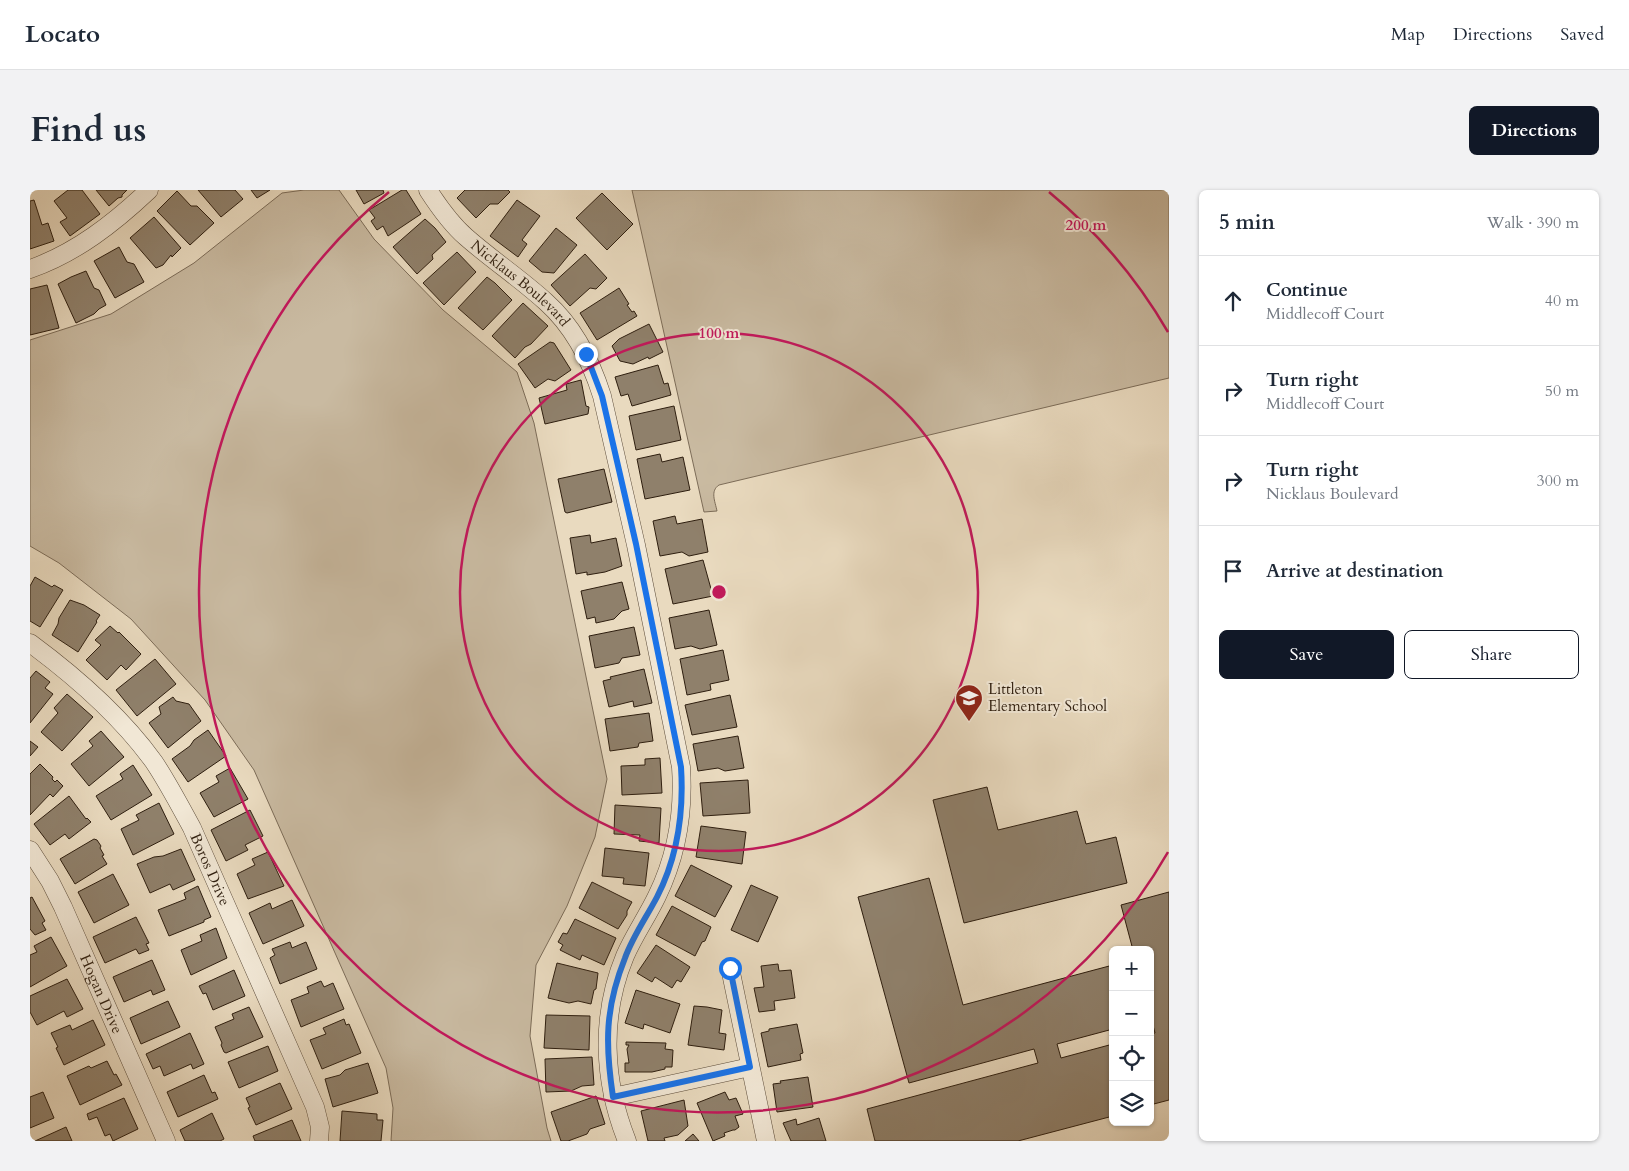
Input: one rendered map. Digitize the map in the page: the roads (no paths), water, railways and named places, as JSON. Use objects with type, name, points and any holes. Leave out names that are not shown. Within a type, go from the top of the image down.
[{"type":"street","points":[[30,269],[74,249],[93,237],[125,213],[149,190]]},
{"type":"street","name":"Nicklaus Boulevard","points":[[428,190],[450,221],[465,237],[547,302],[574,334],[595,374],[602,396],[636,544],[681,767],[683,787],[679,831],[666,876],[628,952],[613,997],[607,1039],[608,1061],[618,1119],[627,1141]]},
{"type":"street","name":"Boros Drive","points":[[30,643],[64,668],[105,705],[136,739],[169,786],[192,828],[315,1106],[320,1127],[319,1141]]},
{"type":"street","name":"Hogan Drive","points":[[30,850],[50,880],[166,1141]]},
{"type":"street","points":[[730,968],[766,1141]]},
{"type":"street","points":[[613,1097],[750,1067]]},
{"type":"place","name":"Littleton Elementary School","points":[[969,722]]}]
